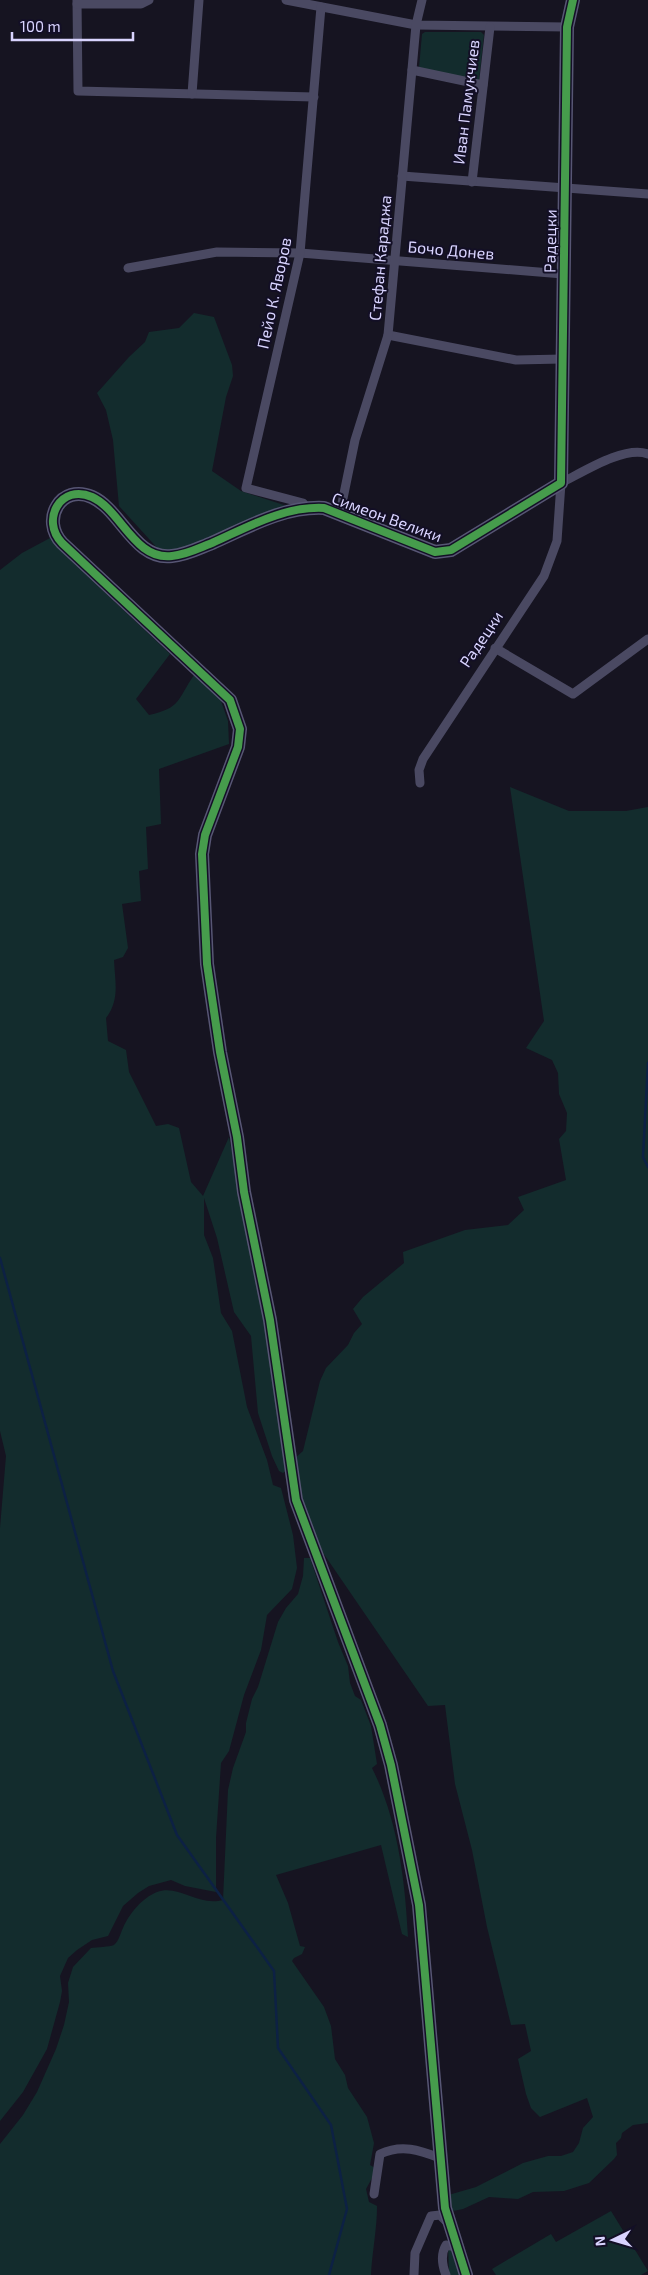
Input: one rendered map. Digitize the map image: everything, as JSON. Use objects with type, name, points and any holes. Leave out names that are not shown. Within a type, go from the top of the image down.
[{"type":"street","points":[[149,0],[141,4],[77,2],[78,91],[314,97]]},
{"type":"street","points":[[192,94],[199,0]]},
{"type":"street","points":[[286,0],[416,25],[567,27]]},
{"type":"street","name":"Стефан Караджа","points":[[340,513],[355,440],[388,334],[416,25],[422,0]]},
{"type":"street","name":"Радецки","points":[[420,783],[419,770],[423,759],[544,576],[557,541],[561,483],[567,27],[573,0]]},
{"type":"street","name":"Пейо К. Яворов","points":[[306,507],[303,503],[246,488],[300,253],[321,7]]},
{"type":"street","name":"Иван Памукчиев","points":[[472,182],[490,26]]},
{"type":"street","points":[[412,70],[483,85]]},
{"type":"street","points":[[402,176],[648,194]]},
{"type":"street","name":"Бочо Донев","points":[[128,268],[217,252],[300,253],[563,274]]},
{"type":"street","points":[[388,334],[516,360],[562,359]]},
{"type":"street","name":"Симеон Велики","points":[[440,2158],[419,1905],[411,1861],[391,1764],[380,1725],[296,1500],[270,1320],[244,1192],[207,964],[202,854],[205,835],[238,747],[240,729],[230,700],[58,539],[53,529],[54,511],[60,502],[69,496],[80,494],[90,496],[118,520],[141,545],[165,557],[182,554],[282,512],[306,507],[324,508],[340,513],[435,552],[443,552],[451,550],[561,483],[627,452],[641,451],[648,454]]},
{"type":"street","points":[[495,648],[573,694],[648,639]]},
{"type":"street","points":[[374,2194],[378,2157],[383,2152],[400,2148],[417,2149],[440,2158],[444,2208],[466,2275]]},
{"type":"street","points":[[414,2275],[415,2253],[431,2216],[440,2215],[449,2223]]},
{"type":"street","points":[[444,2274],[442,2258],[444,2248],[446,2245],[456,2247]]},
{"type":"green space","points":[[425,32],[481,32],[484,35],[479,80],[419,68],[422,34]]},
{"type":"green space","points":[[194,313],[214,317],[232,365],[233,376],[226,397],[212,471],[241,491],[287,506],[187,548],[160,551],[119,506],[113,440],[106,410],[97,393],[145,342],[149,332],[179,328]]},
{"type":"green space","points":[[50,538],[66,556],[170,654],[136,699],[149,715],[173,706],[181,697],[194,675],[220,698],[228,721],[229,744],[159,769],[161,824],[146,827],[148,869],[139,871],[141,901],[122,904],[128,948],[123,957],[114,960],[115,998],[106,1018],[108,1041],[126,1050],[129,1072],[156,1126],[168,1124],[179,1128],[191,1182],[203,1196],[229,1137],[276,1380],[286,1471],[283,1473],[279,1471],[272,1456],[258,1413],[251,1336],[234,1312],[217,1238],[204,1198],[204,1235],[213,1258],[221,1313],[232,1331],[247,1407],[267,1460],[273,1485],[281,1488],[293,1535],[297,1568],[292,1589],[267,1615],[261,1650],[244,1695],[229,1751],[221,1763],[216,1838],[216,1892],[185,1886],[171,1880],[149,1886],[123,1906],[108,1936],[92,1940],[68,1958],[60,1976],[62,1991],[47,2049],[23,2092],[0,2121],[0,1528],[6,1456],[0,1431],[0,570],[22,553]]},
{"type":"green space","points":[[510,787],[569,811],[626,811],[648,807],[648,2123],[633,2125],[622,2133],[621,2138],[616,2143],[617,2155],[589,2183],[564,2191],[533,2192],[518,2199],[489,2197],[463,2209],[448,2212],[445,2196],[476,2187],[523,2163],[573,2152],[579,2143],[583,2128],[593,2117],[587,2098],[540,2117],[531,2108],[518,2059],[531,2051],[525,2024],[511,2025],[487,1927],[472,1850],[455,1784],[445,1705],[428,1706],[317,1544],[305,1514],[294,1459],[303,1451],[320,1381],[326,1368],[348,1345],[354,1333],[362,1324],[353,1309],[363,1297],[404,1263],[403,1252],[465,1230],[508,1225],[524,1210],[518,1197],[566,1180],[559,1139],[566,1131],[567,1113],[559,1094],[558,1073],[552,1060],[526,1048],[544,1021]]},
{"type":"green space","points":[[304,1558],[310,1558],[348,1666],[350,1683],[355,1696],[361,1700],[371,1726],[377,1764],[372,1768],[381,1788],[394,1829],[405,1894],[408,1937],[402,1934],[381,1845],[276,1875],[288,1903],[300,1946],[305,1947],[302,1954],[292,1961],[324,2007],[331,2026],[335,2059],[345,2075],[348,2088],[367,2117],[374,2143],[370,2165],[377,2169],[366,2189],[369,2202],[377,2206],[371,2275],[0,2275],[0,2144],[23,2115],[37,2092],[56,2049],[69,2002],[68,1983],[73,1967],[91,1948],[114,1945],[132,1912],[146,1898],[157,1892],[173,1891],[205,1901],[223,1900],[228,1790],[233,1768],[246,1732],[246,1723],[252,1699],[258,1687],[278,1622],[286,1608],[298,1594],[303,1576]]},
{"type":"green space","points":[[611,2211],[648,2271],[641,2275],[496,2275],[492,2269],[551,2234],[556,2242]]},
{"type":"green space","points":[[448,2242],[459,2275],[449,2275]]},
{"type":"waterway","points":[[648,1063],[643,1157],[648,1167]]},
{"type":"waterway","points":[[0,1258],[113,1671],[177,1835],[274,1971],[278,2048],[331,2125],[347,2209],[329,2275]]},
{"type":"cycle path","points":[[466,2275],[445,2208],[419,1905],[391,1765],[380,1725],[296,1500],[270,1320],[244,1192],[237,1137],[220,1052],[207,964],[202,854],[205,835],[238,747],[240,729],[230,700],[62,543],[56,534],[53,524],[57,506],[63,499],[71,495],[81,494],[92,497],[102,503],[138,543],[148,551],[159,555],[172,556],[192,551],[280,514],[309,508],[324,508],[435,552],[451,550],[561,483],[567,27],[573,0]]}]
